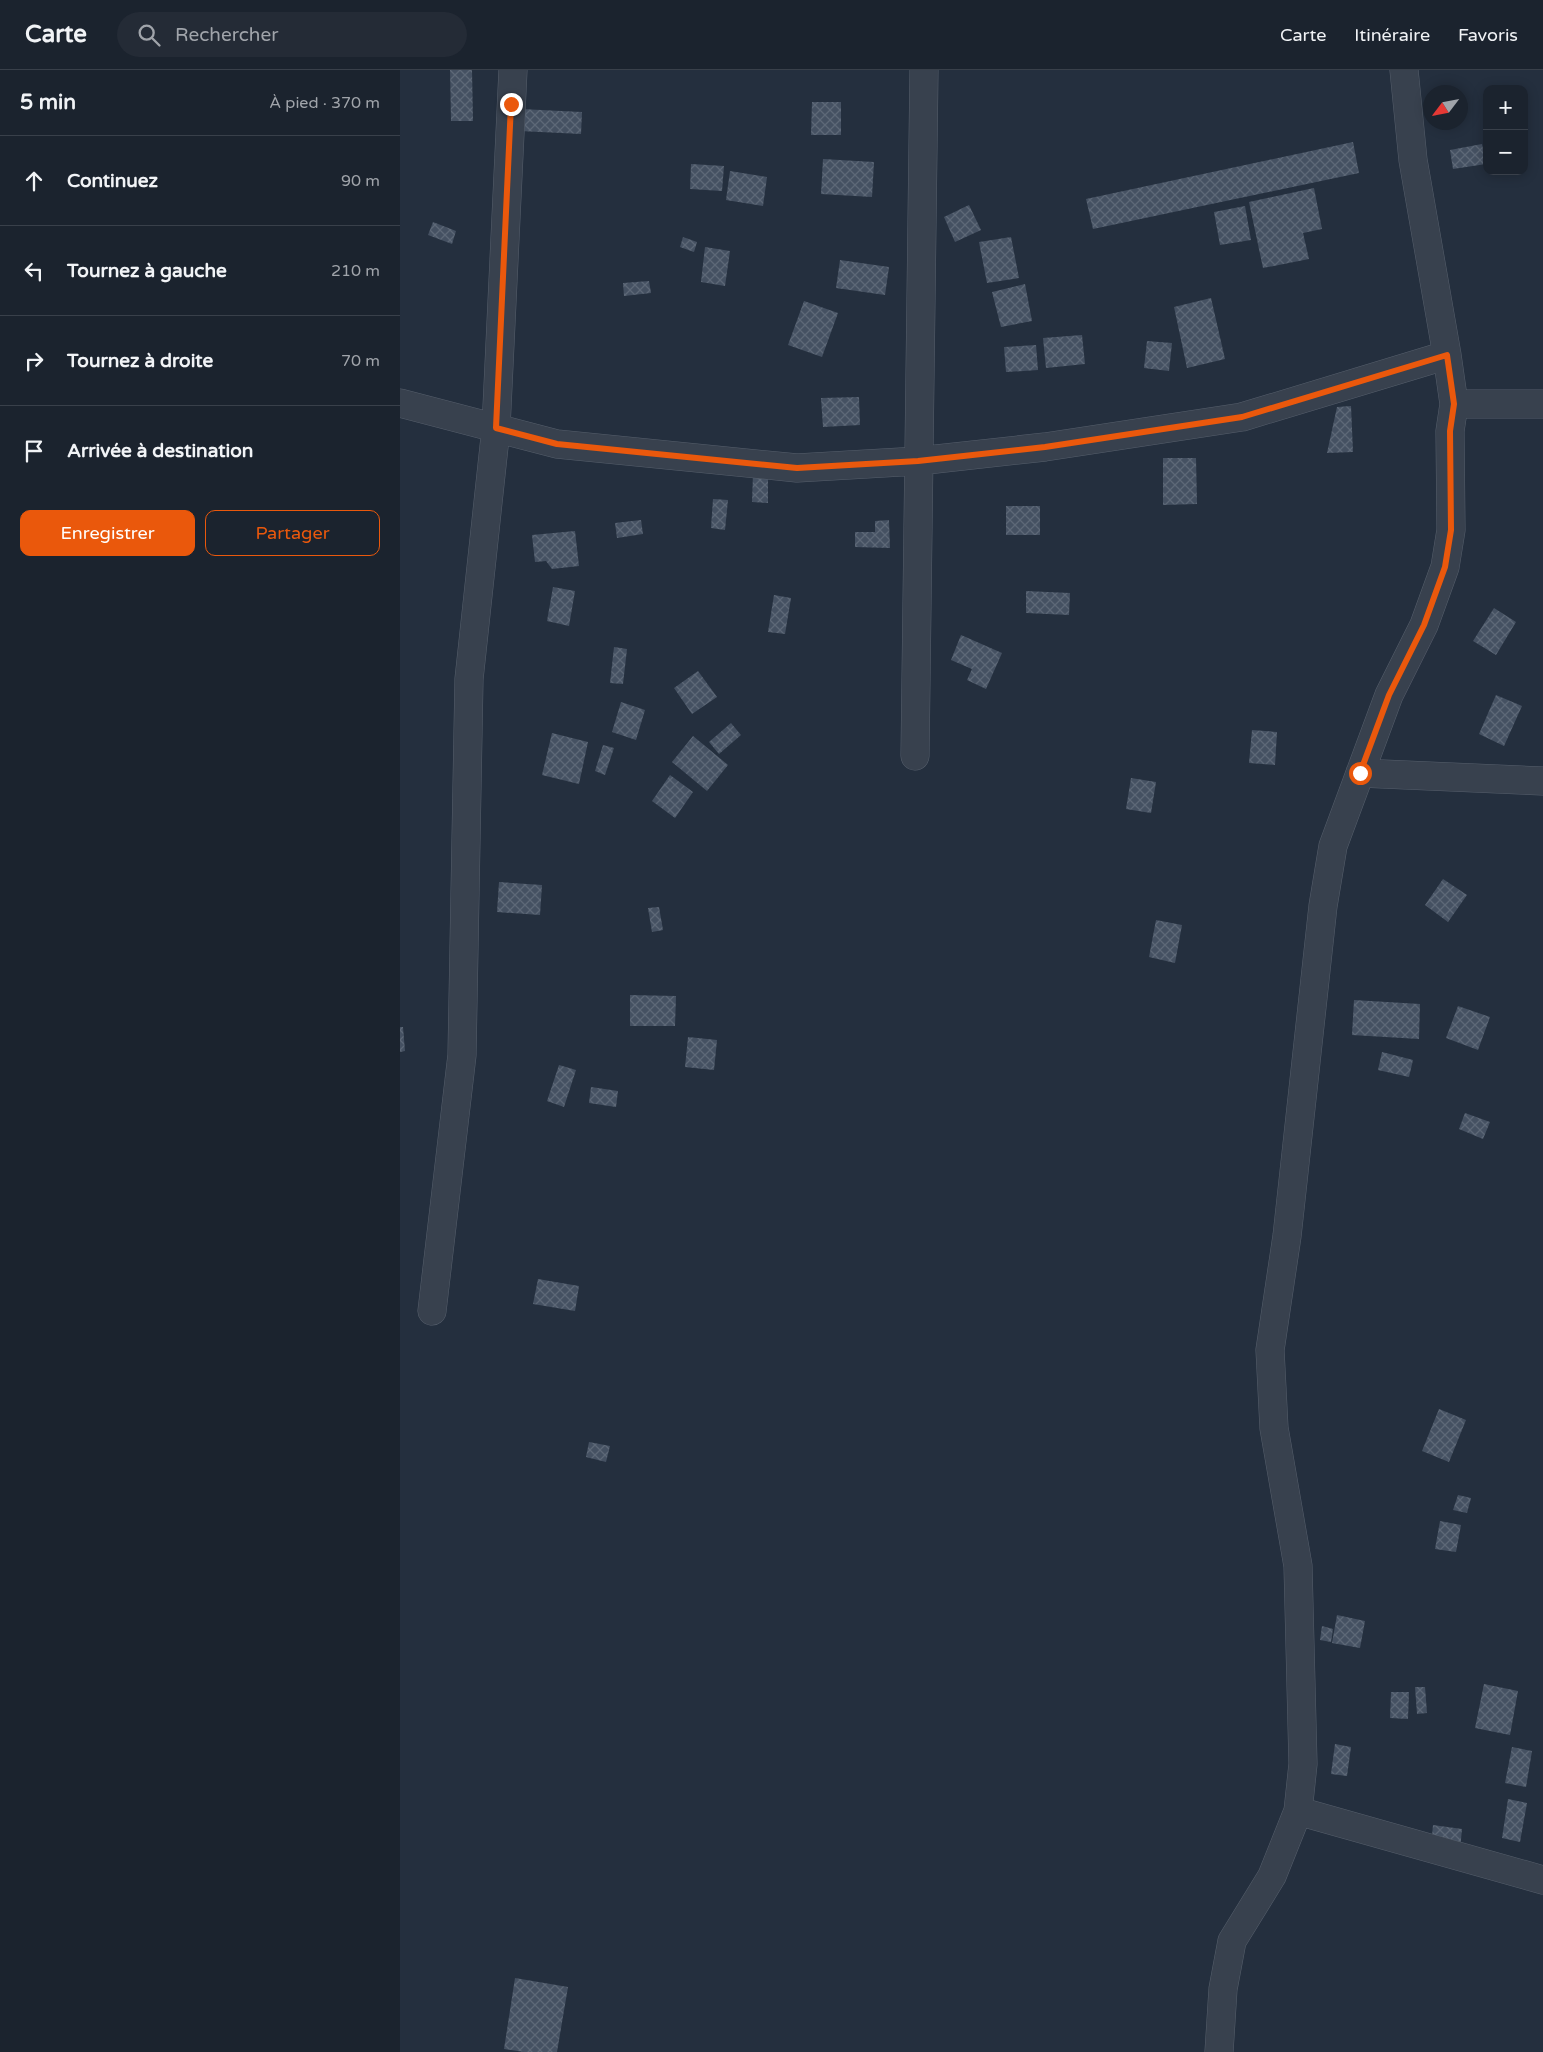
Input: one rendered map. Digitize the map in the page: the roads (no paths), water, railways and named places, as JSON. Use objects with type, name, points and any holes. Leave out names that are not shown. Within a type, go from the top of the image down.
[{"type":"street","points":[[432,1311],[462,1055],[469,680],[496,428],[513,70]]},
{"type":"street","points":[[915,756],[924,70]]},
{"type":"street","points":[[1219,2052],[1223,1989],[1232,1941],[1272,1876],[1298,1811],[1303,1764],[1298,1566],[1274,1428],[1270,1350],[1287,1236],[1323,906],[1333,846],[1389,695],[1424,625],[1445,567],[1451,530],[1450,431],[1454,404],[1413,160],[1404,70]]},
{"type":"street","points":[[400,403],[557,444],[797,468],[918,461],[1045,447],[1242,417],[1447,355]]},
{"type":"street","points":[[1454,404],[1543,404]]},
{"type":"street","points":[[1360,773],[1543,781]]},
{"type":"street","points":[[1298,1811],[1543,1880]]}]
